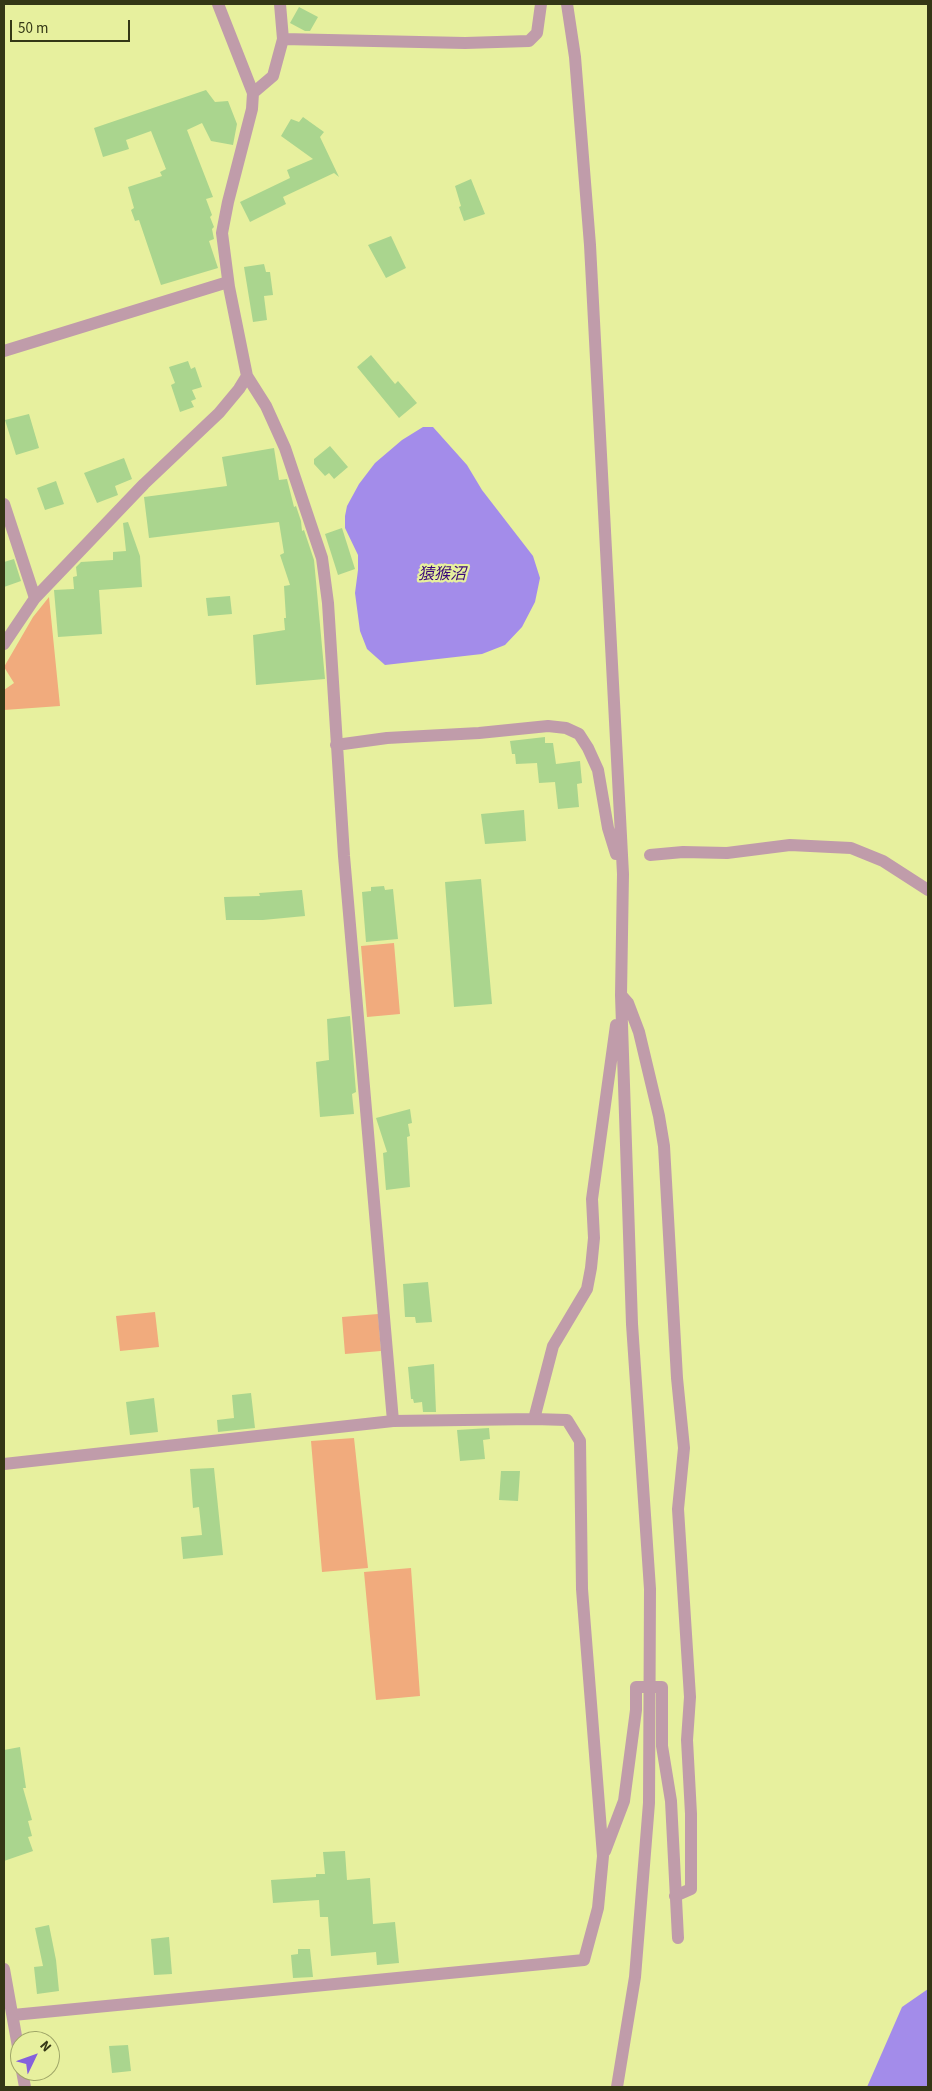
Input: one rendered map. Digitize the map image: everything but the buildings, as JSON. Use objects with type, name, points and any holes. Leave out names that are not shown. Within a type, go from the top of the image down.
[{"type":"street","points":[[218,4],[252,93],[252,108],[222,233],[228,282],[247,376],[266,406],[285,448],[322,558],[328,603],[344,856],[393,1422]]},
{"type":"street","points":[[252,93],[273,76],[283,39],[280,4]]},
{"type":"street","points":[[283,39],[465,43],[529,41],[537,33],[541,4]]},
{"type":"street","points":[[567,4],[575,57],[590,245],[622,855],[621,995],[632,1324],[650,1588],[649,1803],[636,1967],[617,2087]]},
{"type":"street","points":[[4,351],[228,282]]},
{"type":"street","points":[[4,644],[35,598],[138,490],[219,413],[247,376]]},
{"type":"street","points":[[4,504],[35,598]]},
{"type":"street","points":[[336,746],[387,738],[479,733],[548,726],[566,728],[579,734],[598,770],[608,828],[616,854],[622,855]]},
{"type":"street","points":[[650,855],[683,852],[727,853],[790,845],[852,848],[883,860],[928,890]]},
{"type":"street","points":[[534,1419],[553,1346],[587,1289],[594,1238],[592,1199],[621,995]]},
{"type":"street","points":[[621,995],[628,1003],[639,1032],[659,1116],[664,1146],[677,1378],[684,1448],[678,1509],[690,1697],[687,1740],[691,1814],[691,1889],[675,1896]]},
{"type":"street","points":[[4,1464],[393,1422],[567,1420],[580,1441],[582,1589],[603,1856],[598,1908],[584,1960],[13,2015]]},
{"type":"street","points":[[603,1856],[624,1801],[636,1710],[636,1687],[662,1687],[662,1746],[671,1801],[678,1938]]},
{"type":"street","points":[[4,1969],[16,2031]]},
{"type":"shaded area","points":[[49,597],[60,706],[4,710],[4,690],[14,683],[4,667],[33,617]]},
{"type":"shaded area","points":[[394,943],[400,1014],[367,1017],[361,946]]},
{"type":"shaded area","points":[[155,1312],[159,1347],[120,1351],[116,1316]]},
{"type":"shaded area","points":[[378,1314],[381,1351],[345,1354],[342,1317]]},
{"type":"shaded area","points":[[354,1438],[368,1568],[322,1572],[311,1441]]},
{"type":"shaded area","points":[[411,1568],[420,1696],[376,1700],[364,1572]]},
{"type":"water","name":"猿猴沼","points":[[423,427],[433,427],[467,465],[482,490],[533,556],[540,578],[535,602],[522,627],[505,645],[482,654],[385,665],[367,649],[360,631],[355,593],[358,555],[345,528],[345,516],[347,506],[359,484],[375,463],[402,440]]},
{"type":"water","points":[[928,1989],[928,2087],[867,2087],[902,2007]]}]
